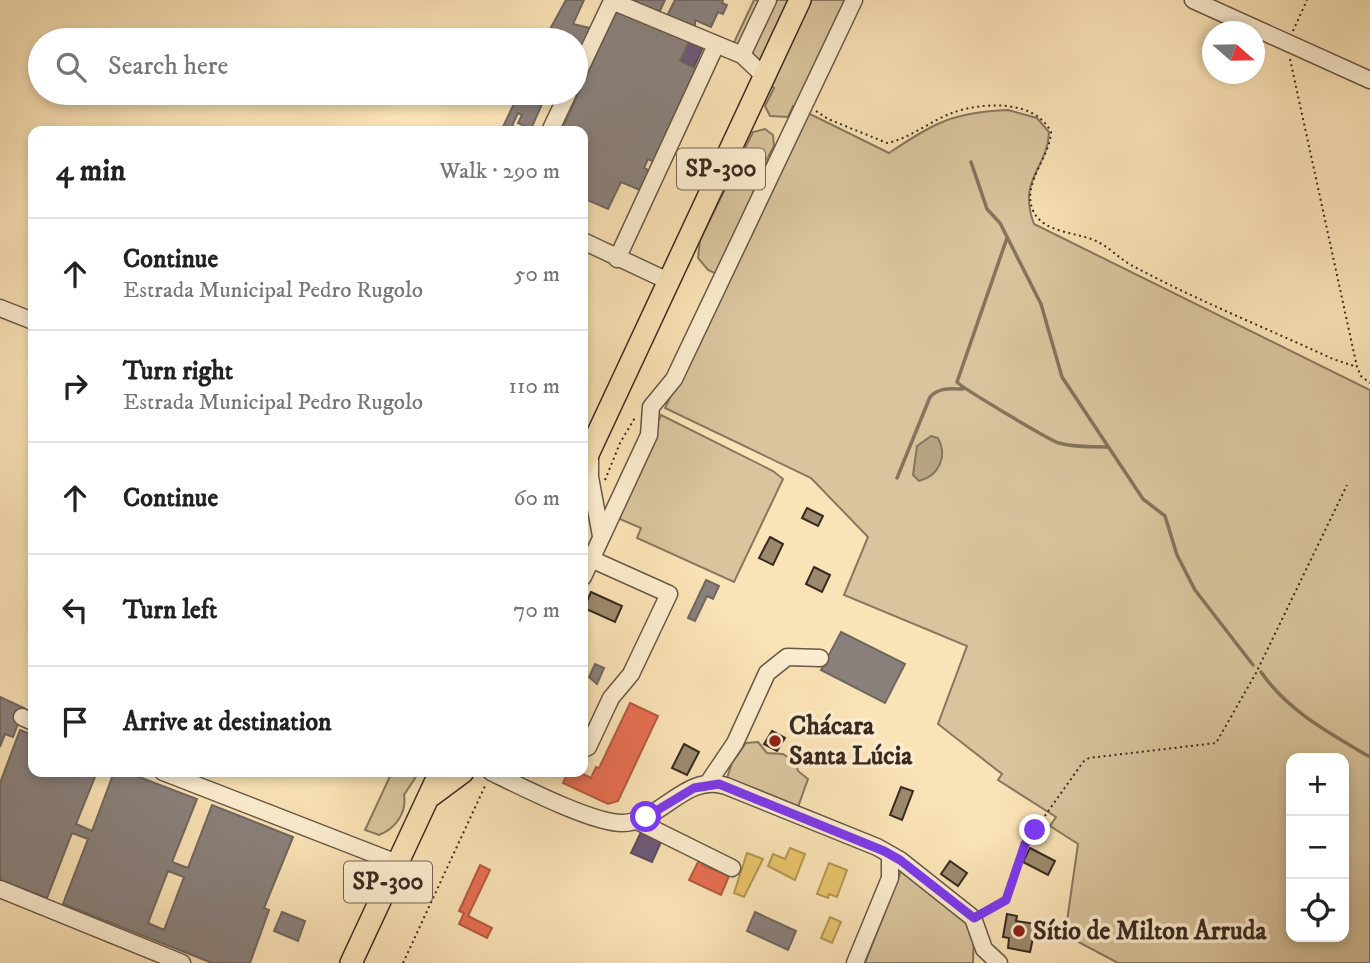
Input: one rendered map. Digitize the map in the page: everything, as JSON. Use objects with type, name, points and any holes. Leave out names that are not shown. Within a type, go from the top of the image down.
[{"type":"main road","name":"SP-300","points":[[588,454],[800,0]]},
{"type":"main road","points":[[426,777],[426,802]]},
{"type":"main road","name":"SP-300","points":[[351,963],[438,777]]},
{"type":"main road","points":[[426,802],[457,777]]},
{"type":"street","points":[[742,55],[768,0]]},
{"type":"street","points":[[588,566],[649,435],[651,407],[674,379],[854,0]]},
{"type":"street","points":[[1193,0],[1370,80]]},
{"type":"street","points":[[588,52],[612,1],[742,55],[764,76]]},
{"type":"street","points":[[617,260],[716,45]]},
{"type":"street","points":[[552,126],[562,105]]},
{"type":"street","points":[[588,244],[617,260],[668,281]]},
{"type":"street","points":[[0,308],[28,319]]},
{"type":"street","points":[[588,463],[601,536]]},
{"type":"street","points":[[588,747],[611,698],[631,674],[669,594],[591,559]]},
{"type":"street","points":[[708,783],[743,728],[767,673],[787,657],[820,658]]},
{"type":"street","points":[[176,777],[397,863]]},
{"type":"street","points":[[503,777],[606,820],[637,821],[732,867]]},
{"type":"street","points":[[637,821],[683,793],[708,783],[719,784],[877,847],[890,857],[900,860],[974,918],[984,949],[999,963]]},
{"type":"street","points":[[855,963],[890,878],[890,857]]},
{"type":"street","points":[[0,889],[182,963]]},
{"type":"path","points":[[1307,0],[1287,44],[1357,367],[1361,376],[1370,383]]},
{"type":"path","points":[[806,100],[828,119],[887,143],[953,113],[978,107],[1008,107],[1038,115],[1051,132],[1051,143],[1032,187],[1031,204],[1037,216],[1044,222],[1075,236],[1095,240],[1129,264],[1333,359],[1357,367]]},
{"type":"path","points":[[605,481],[632,420],[651,407]]},
{"type":"path","points":[[974,918],[1006,900],[1025,844],[1083,762],[1089,758],[1150,748],[1216,743],[1256,673],[1348,485]]},
{"type":"path","points":[[403,963],[489,777]]},
{"type":"shaded area","points":[[754,0],[847,0],[797,108],[793,106],[788,117],[770,116],[765,106],[774,88],[730,51]]},
{"type":"shaded area","points":[[1008,110],[1037,118],[1049,132],[1044,156],[1029,195],[1034,224],[1370,390],[1370,963],[1118,963],[1065,935],[1078,844],[1050,826],[1056,817],[998,780],[1002,774],[938,724],[967,646],[844,595],[868,537],[811,478],[665,408],[726,278],[708,270],[698,258],[700,240],[753,132],[765,129],[773,135],[774,146],[756,179],[751,201],[804,111],[889,153],[932,127],[973,113]]},
{"type":"shaded area","points":[[661,415],[773,471],[783,479],[734,582],[637,538],[641,528],[615,517]]},
{"type":"shaded area","points":[[931,436],[938,438],[942,458],[932,475],[919,481],[913,475],[917,446]]},
{"type":"shaded area","points":[[758,742],[767,753],[783,754],[796,763],[798,771],[808,779],[798,807],[727,778],[732,763],[746,743]]},
{"type":"shaded area","points":[[390,777],[416,777],[404,795],[404,808],[399,820],[379,835],[365,830]]},
{"type":"shaded area","points":[[901,871],[974,928],[973,963],[865,963]]},
{"type":"building: Homes","points":[[790,848],[805,854],[795,880],[768,866],[773,854],[785,859]]},
{"type":"building: Homes","points":[[747,853],[763,859],[744,897],[734,893]]},
{"type":"building: Homes","points":[[829,863],[847,870],[837,897],[829,894],[828,898],[817,894]]},
{"type":"building: Homes","points":[[830,917],[841,922],[832,943],[821,938]]},
{"type":"building: Shops","points":[[630,703],[658,716],[618,801],[608,804],[563,783],[566,777],[591,778],[596,767],[599,768]]},
{"type":"building: Shops","points":[[699,860],[703,862],[702,865],[729,876],[721,895],[689,880]]},
{"type":"building: Shops","points":[[480,865],[490,870],[468,916],[492,928],[487,938],[459,924],[464,913],[459,911]]},
{"type":"building: Offices","points":[[690,38],[704,45],[694,67],[680,61]]},
{"type":"building: Offices","points":[[641,832],[661,842],[652,862],[631,853]]},
{"type":"building: Industry","points":[[566,0],[584,0],[573,24],[594,29],[588,43],[588,28],[551,28]]},
{"type":"building: Industry","points":[[629,0],[665,0],[659,13]]},
{"type":"building: Industry","points":[[675,0],[723,0],[722,3],[727,5],[723,14],[718,12],[711,27],[695,20],[695,28],[667,16]]},
{"type":"building: Industry","points":[[617,10],[690,39],[680,61],[697,69],[654,162],[648,159],[644,168],[650,171],[642,191],[621,182],[608,209],[588,200],[588,126],[563,126],[573,105],[588,105],[588,73]]},
{"type":"building: Industry","points":[[513,105],[542,105],[532,126],[518,123],[522,115],[518,113],[512,126],[503,126]]},
{"type":"building: Industry","points":[[706,580],[719,586],[713,599],[707,596],[695,621],[688,618]]},
{"type":"building: Industry","points":[[841,632],[905,664],[885,703],[821,670]]},
{"type":"building: Industry","points":[[595,664],[604,668],[597,684],[589,677]]},
{"type":"building: Industry","points":[[0,697],[24,708],[13,737],[5,734],[0,747]]},
{"type":"building: Industry","points":[[20,730],[28,733],[28,777],[95,777],[76,824],[92,831],[112,777],[139,777],[197,799],[172,862],[188,868],[212,805],[293,837],[264,908],[269,910],[250,963],[212,963],[63,904],[88,839],[72,833],[47,898],[0,880],[0,783]],"holes":[[[168,871],[184,877],[164,930],[148,923]]]},
{"type":"building: Industry","points":[[282,912],[305,921],[298,941],[274,931]]},
{"type":"building: Industry","points":[[755,912],[796,931],[788,950],[747,931]]},
{"type":"building: Other","points":[[807,508],[823,516],[818,526],[802,518]]},
{"type":"building: Other","points":[[770,537],[783,544],[773,565],[759,558]]},
{"type":"building: Other","points":[[814,567],[830,575],[822,592],[806,584]]},
{"type":"building: Other","points":[[591,592],[622,606],[615,622],[588,610]]},
{"type":"building: Other","name":"Chácara Santa Lúcia","points":[[772,731],[785,738],[777,751],[764,744]]},
{"type":"building: Other","points":[[684,744],[699,752],[687,775],[672,768]]},
{"type":"building: Other","points":[[901,787],[913,791],[902,820],[890,815]]},
{"type":"building: Other","points":[[1030,848],[1055,861],[1048,875],[1023,862]]},
{"type":"building: Other","points":[[950,861],[967,873],[958,886],[941,874]]},
{"type":"building: Other","name":"Sítio de Milton Arruda","points":[[1007,914],[1017,916],[1016,921],[1036,924],[1030,952],[1008,948],[1009,938],[1003,937]]},
{"type":"waterway","points":[[971,162],[987,209],[1000,223],[1041,304],[1062,377],[1143,499],[1165,516],[1177,555],[1195,590],[1253,665]]},
{"type":"waterway","points":[[1007,238],[957,382],[1059,443],[1108,447]]},
{"type":"waterway","points":[[897,478],[930,397],[941,390],[963,389]]},
{"type":"waterway","points":[[1261,672],[1297,710],[1370,757]]},
{"type":"place","name":"Chácara Santa Lúcia","points":[[775,741]]},
{"type":"place","name":"Sítio de Milton Arruda","points":[[1019,931]]},
{"type":"route","points":[[646,817],[694,788],[708,783],[719,784],[877,847],[890,857],[900,860],[974,918],[1010,895],[1025,844],[1035,830]]}]
